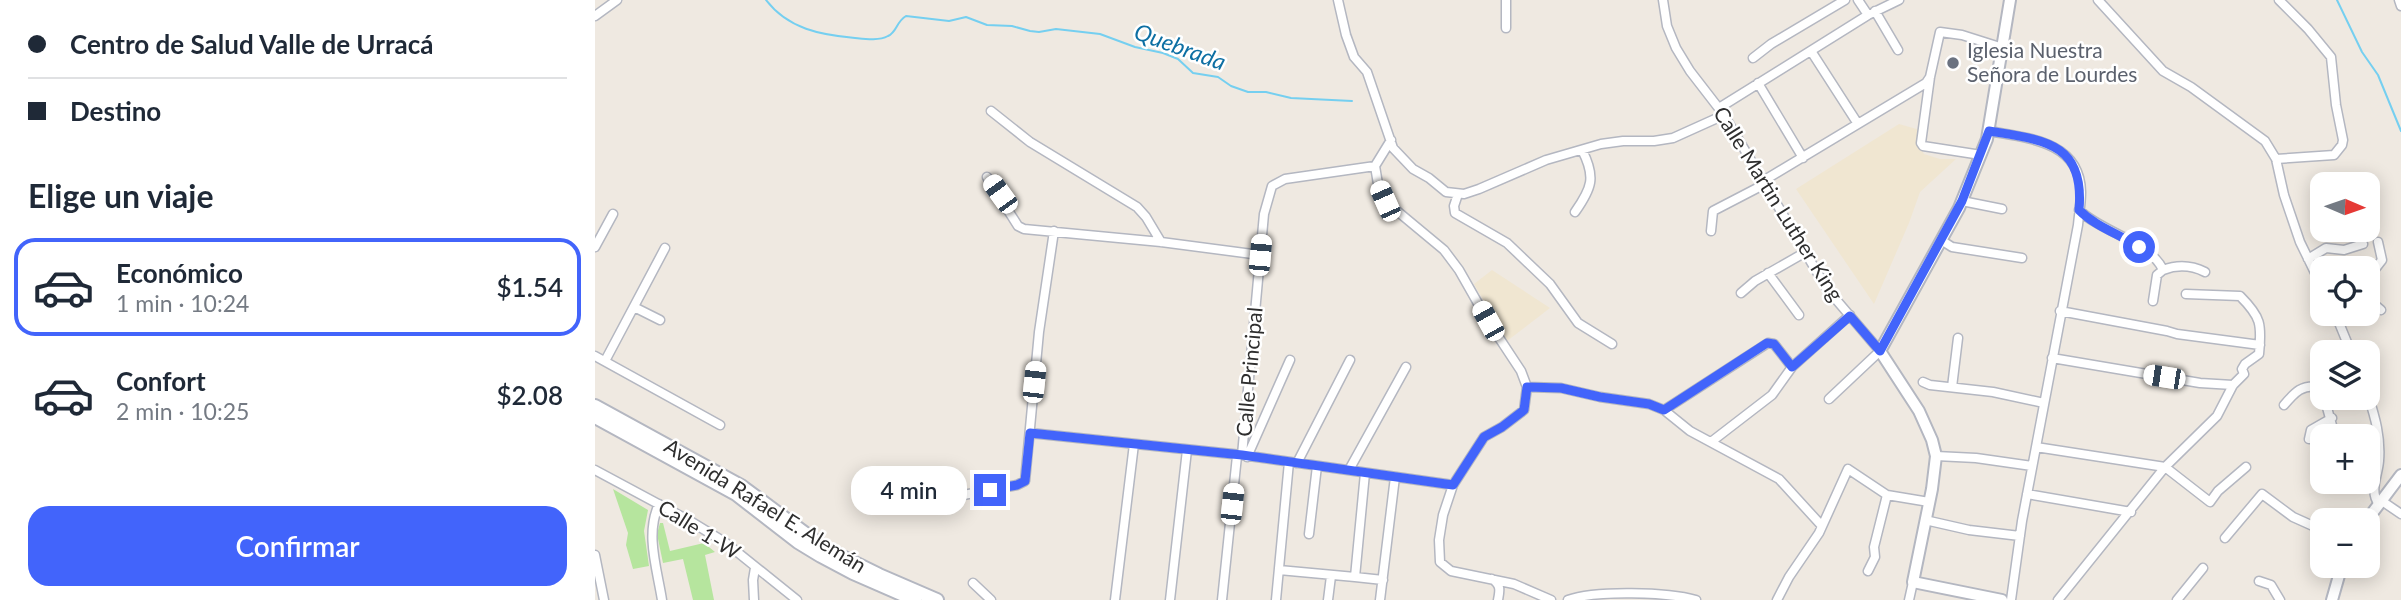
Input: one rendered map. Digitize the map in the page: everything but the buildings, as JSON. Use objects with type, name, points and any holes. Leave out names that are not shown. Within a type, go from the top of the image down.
[{"type":"main road","name":"Avenida Rafael E. Alemán","points":[[595,406],[741,486],[826,549],[937,600]]},
{"type":"main road","name":"Avenida Rafael E. Alemán","points":[[595,417],[736,494],[821,556],[915,600]]},
{"type":"street","points":[[595,16],[617,0]]},
{"type":"street","points":[[1338,0],[1354,57],[1367,72],[1393,148],[1413,169],[1447,192],[1458,194],[1479,189],[1546,160],[1582,150],[1623,141],[1672,138],[1722,112],[1758,83],[1872,13],[1899,0]]},
{"type":"street","points":[[1506,0],[1506,28]]},
{"type":"street","name":"Calle Martin Luther King","points":[[1663,0],[1667,26],[1690,71],[1722,112],[1827,289],[1880,351],[1919,411],[1932,440],[1936,456],[1909,600]]},
{"type":"street","points":[[1753,58],[1771,44],[1845,0]]},
{"type":"street","points":[[1858,0],[1872,13],[1898,50]]},
{"type":"street","points":[[1829,399],[1880,351],[1962,201],[1989,131],[2010,0]]},
{"type":"street","points":[[2098,0],[2163,71],[2191,87],[2263,140],[2276,159],[2284,195],[2310,263]]},
{"type":"street","points":[[2276,159],[2334,155],[2343,141],[2331,57],[2279,0]]},
{"type":"street","points":[[2399,0],[2401,6]]},
{"type":"street","points":[[1981,155],[1923,146],[1921,143],[1930,77],[1940,32],[1962,35],[2003,48]]},
{"type":"street","points":[[1811,51],[1858,124]]},
{"type":"street","points":[[1711,231],[1713,211],[1926,83],[1930,77]]},
{"type":"street","points":[[1758,83],[1803,158]]},
{"type":"street","points":[[991,111],[1030,142],[1137,207],[1161,242]]},
{"type":"street","points":[[1989,131],[2041,140],[2060,150],[2077,173],[2081,190],[2011,600]]},
{"type":"street","points":[[1391,141],[1375,166],[1385,201],[1444,250],[1521,371],[1527,387],[1524,410],[1484,437],[1453,485],[1443,515],[1439,540],[1440,562],[1451,571],[1514,584],[1551,600]]},
{"type":"street","points":[[1575,212],[1590,186],[1592,176],[1582,150]]},
{"type":"street","name":"Calle Principal","points":[[1222,600],[1242,456],[1263,214],[1272,186],[1285,179],[1375,166]]},
{"type":"street","points":[[987,177],[1019,226],[1024,229],[1260,255]]},
{"type":"street","points":[[1458,194],[1454,205],[1455,213],[1507,243],[1550,284],[1578,323],[1612,344]]},
{"type":"street","points":[[1962,201],[2002,209]]},
{"type":"street","points":[[2079,210],[2090,221],[2119,234],[2159,260],[2163,270]]},
{"type":"street","points":[[595,247],[613,214]]},
{"type":"street","points":[[899,507],[1017,485],[1025,481],[1039,332],[1054,231]]},
{"type":"street","points":[[1941,240],[1952,247],[2022,258]]},
{"type":"street","points":[[2378,242],[2382,260],[2380,263]]},
{"type":"street","points":[[2308,259],[2326,248],[2344,250],[2363,244]]},
{"type":"street","points":[[605,362],[665,248]]},
{"type":"street","points":[[1741,293],[1755,281],[1804,253]]},
{"type":"street","points":[[2153,301],[2157,275],[2163,270],[2176,265],[2204,272]]},
{"type":"street","points":[[1768,273],[1799,315]]},
{"type":"street","points":[[2058,600],[2165,467],[2217,416],[2233,385],[2244,374],[2242,369],[2245,364],[2259,354],[2262,328],[2256,311],[2240,296],[2186,294]]},
{"type":"street","points":[[634,307],[660,320]]},
{"type":"street","points":[[2060,311],[2177,334],[2260,345]]},
{"type":"street","points":[[1711,442],[1772,394],[1792,367],[1850,316]]},
{"type":"street","points":[[1952,387],[1958,338]]},
{"type":"street","points":[[1664,410],[1767,343],[1774,344],[1792,367]]},
{"type":"street","points":[[595,356],[720,425]]},
{"type":"street","points":[[2052,358],[2200,383],[2233,385]]},
{"type":"street","points":[[1242,456],[1290,360]]},
{"type":"street","points":[[1276,600],[1293,463],[1350,360]]},
{"type":"street","points":[[1349,470],[1406,367]]},
{"type":"street","points":[[1923,382],[1993,392],[2044,403]]},
{"type":"street","points":[[1527,387],[1561,388],[1649,404],[1664,410],[1690,431],[1779,479],[1822,526]]},
{"type":"street","points":[[2284,405],[2293,394],[2310,387]]},
{"type":"street","points":[[2329,410],[2333,424]]},
{"type":"street","points":[[2372,410],[2380,439],[2374,495],[2380,503],[2401,513]]},
{"type":"street","points":[[2308,439],[2311,430],[2332,418]]},
{"type":"street","points":[[1030,433],[1242,456],[1453,485]]},
{"type":"street","points":[[1115,600],[1134,444]]},
{"type":"street","points":[[2036,447],[2165,467],[2210,502],[2218,491],[2246,467]]},
{"type":"street","points":[[1170,600],[1187,450]]},
{"type":"street","points":[[1936,456],[1976,458],[2032,466]]},
{"type":"street","points":[[1309,534],[1317,466]]},
{"type":"street","points":[[1777,600],[1822,526],[1848,469],[1887,495],[1929,502]]},
{"type":"street","name":"Calle 1-W","points":[[595,470],[726,543],[797,600]]},
{"type":"street","points":[[1355,577],[1365,473]]},
{"type":"street","points":[[2376,508],[2401,475]]},
{"type":"street","points":[[1380,600],[1395,477]]},
{"type":"street","points":[[2225,538],[2262,494],[2293,517],[2310,525]]},
{"type":"street","points":[[1868,571],[1875,557],[1874,547],[1887,495]]},
{"type":"street","points":[[2027,495],[2131,512]]},
{"type":"street","points":[[659,504],[653,516],[651,532],[662,600]]},
{"type":"street","points":[[1925,520],[1969,530],[2020,536]]},
{"type":"street","points":[[595,555],[604,600]]},
{"type":"street","points":[[754,600],[755,568]]},
{"type":"street","points":[[2177,600],[2203,568]]},
{"type":"street","points":[[1279,570],[1383,580]]},
{"type":"street","points":[[1328,600],[1331,576]]},
{"type":"street","points":[[2332,600],[2338,578]]},
{"type":"street","points":[[1492,579],[1500,589],[1498,600]]},
{"type":"street","points":[[2259,581],[2271,585],[2280,600]]},
{"type":"street","points":[[1913,582],[2002,600]]},
{"type":"street","points":[[973,583],[991,600]]},
{"type":"street","points":[[1568,600],[1597,595],[1672,596],[1696,600]]},
{"type":"shaded area","points":[[1899,124],[1920,130],[1918,143],[1924,154],[1940,159],[1956,159],[1920,192],[1874,304],[1796,189]]},
{"type":"shaded area","points":[[1492,270],[1550,308],[1507,341],[1474,284]]},
{"type":"green space","points":[[613,489],[648,510],[644,531],[649,566],[633,569],[626,545],[628,533]]},
{"type":"green space","points":[[660,523],[663,523],[670,551],[704,543],[715,552],[705,555],[714,600],[693,600],[683,559],[663,563],[657,534]]},
{"type":"waterway","name":"Quebrada","points":[[766,0],[784,18],[806,29],[830,35],[880,39],[891,34],[906,16],[949,21],[966,17],[987,25],[1012,26],[1030,31],[1056,29],[1100,34],[1135,47],[1163,53],[1178,59],[1193,73],[1218,77],[1231,86],[1248,92],[1266,92],[1291,98],[1352,101]]},
{"type":"waterway","points":[[2337,0],[2362,52],[2378,75],[2401,131]]},
{"type":"place","name":"Iglesia Nuestra Señora de Lourdes","points":[[1953,63]]},
{"type":"route","points":[[990,490],[1025,481],[1030,433],[1242,455],[1453,485],[1484,437],[1524,410],[1527,387],[1561,388],[1649,404],[1664,410],[1767,343],[1774,344],[1792,367],[1850,316],[1880,351],[1962,201],[1989,131],[2041,140],[2060,150],[2077,173],[2081,190],[2079,210],[2090,221],[2119,234],[2139,247]]}]
